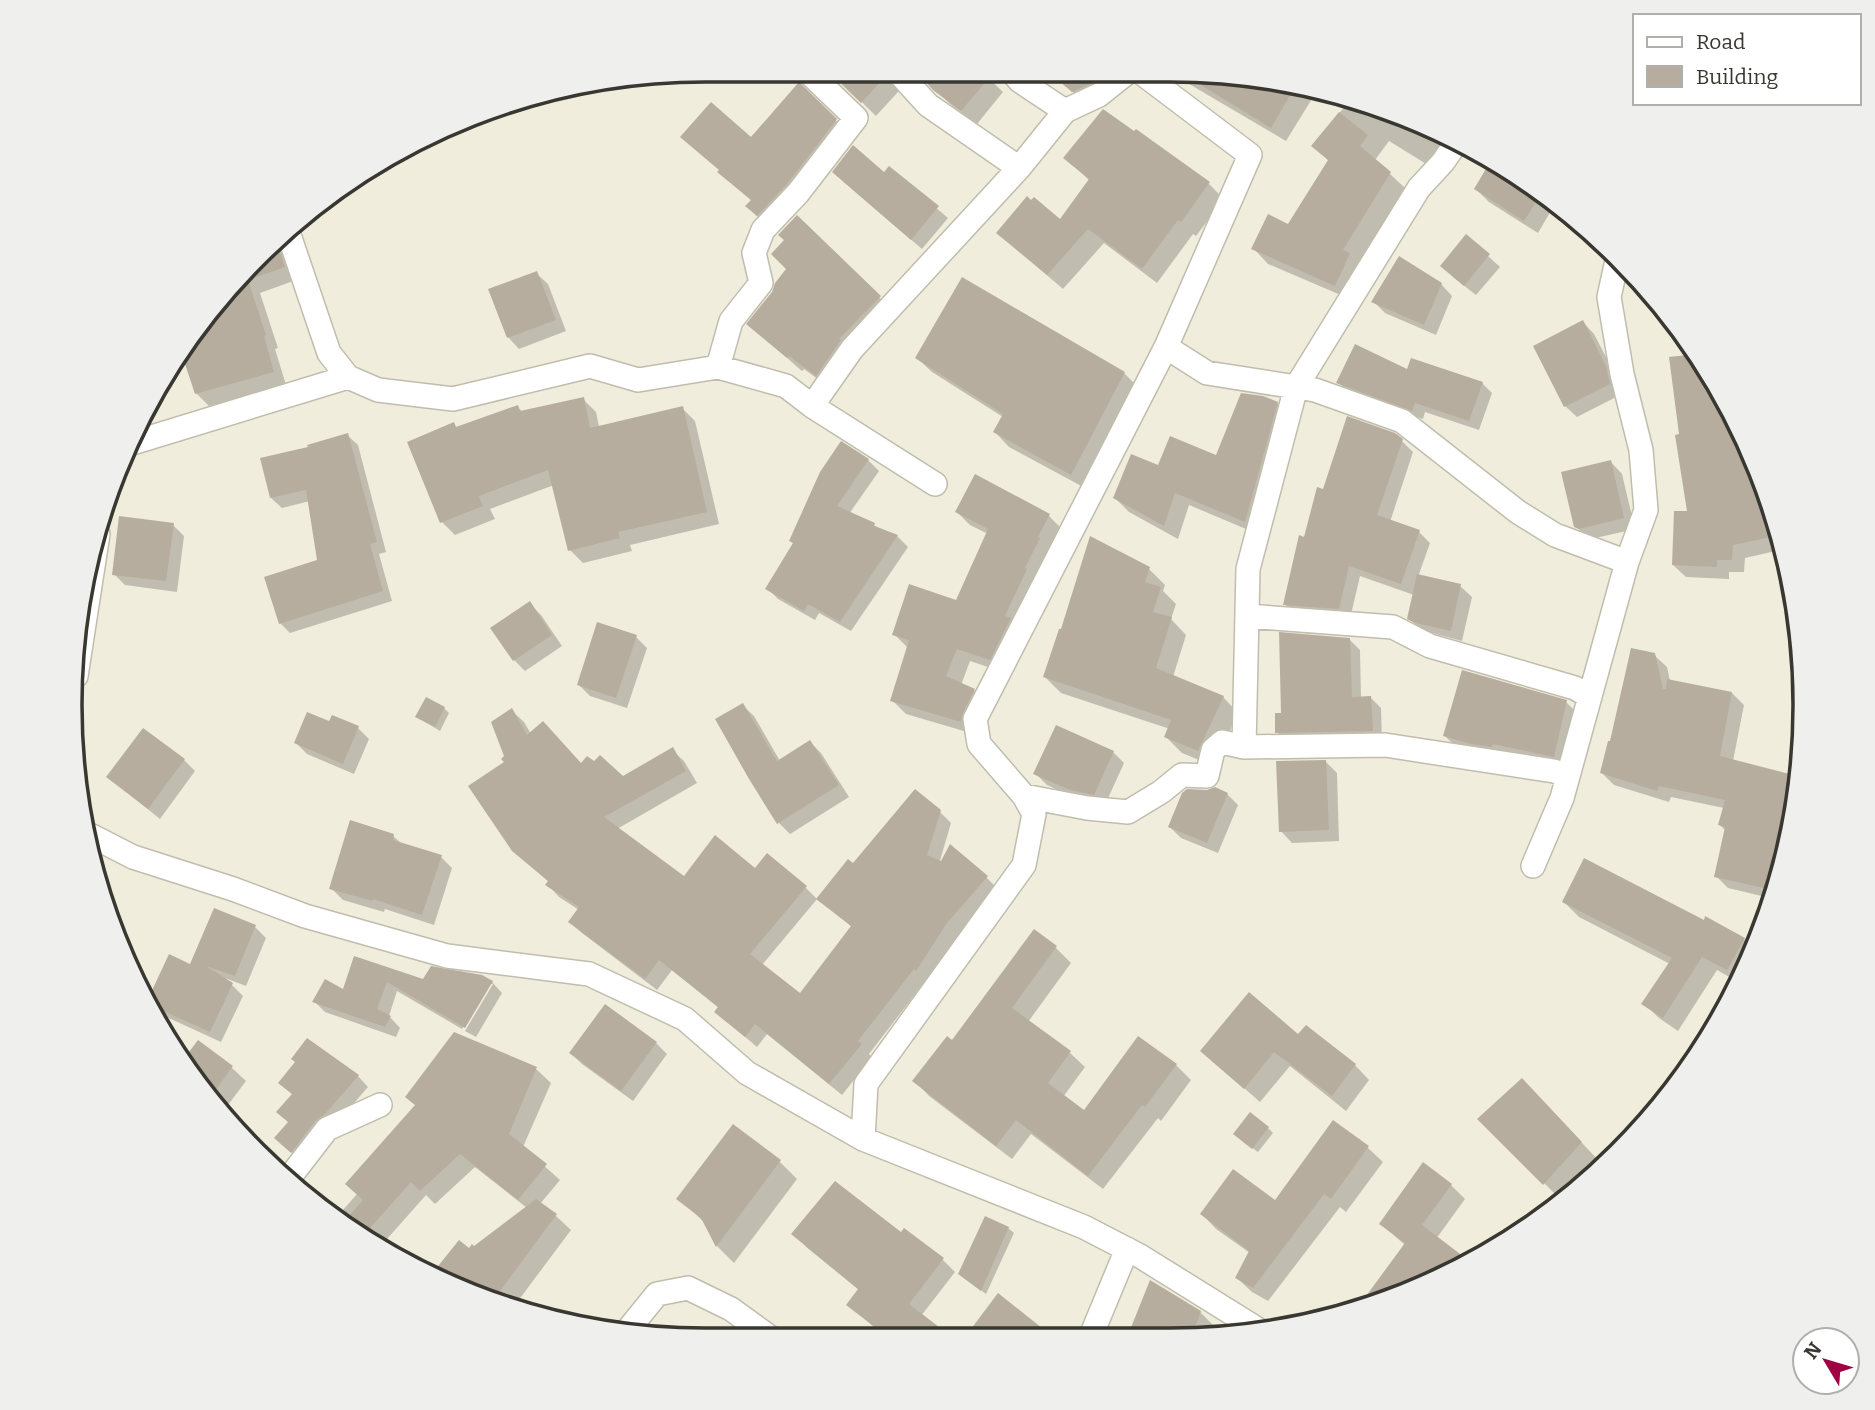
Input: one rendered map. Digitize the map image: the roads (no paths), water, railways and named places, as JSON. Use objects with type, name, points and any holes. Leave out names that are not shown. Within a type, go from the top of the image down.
[{"type":"street","points":[[718,367],[731,321],[761,283],[754,253],[763,230],[798,193],[856,118],[818,82]]},
{"type":"street","points":[[907,82],[928,105],[1019,169]]},
{"type":"street","points":[[1022,82],[1065,111]]},
{"type":"street","points":[[812,406],[852,349],[1019,169],[1065,111],[1099,95],[1115,82]]},
{"type":"street","points":[[863,1139],[866,1084],[1024,865],[1034,814],[1024,796],[979,744],[975,719],[1167,347],[1250,155],[1154,82]]},
{"type":"street","points":[[1244,747],[1248,569],[1296,387],[1419,188],[1452,150]]},
{"type":"street","points":[[291,240],[329,353],[348,377],[378,390],[453,399],[590,366],[638,380],[718,367],[786,387],[935,484]]},
{"type":"street","points":[[1533,866],[1562,798],[1627,562],[1646,510],[1641,450],[1622,374],[1609,297],[1615,270]]},
{"type":"street","points":[[1167,347],[1207,373],[1315,390],[1402,421],[1518,512],[1545,529],[1627,562]]},
{"type":"street","points":[[142,440],[348,377]]},
{"type":"street","points":[[1247,616],[1393,627],[1430,646],[1575,688],[1590,697]]},
{"type":"street","points":[[1024,796],[1087,808],[1128,812],[1161,792],[1182,775],[1207,776],[1213,750],[1222,742],[1244,747],[1385,745],[1554,771],[1568,776]]},
{"type":"street","points":[[97,838],[133,857],[233,888],[305,916],[434,953],[589,974],[685,1019],[747,1073],[863,1139],[1084,1227],[1127,1249],[1246,1322]]},
{"type":"street","points":[[293,1172],[327,1129],[380,1105]]},
{"type":"street","points":[[1094,1328],[1127,1249]]},
{"type":"street","points":[[634,1323],[657,1294],[688,1288],[732,1310],[757,1328]]}]
